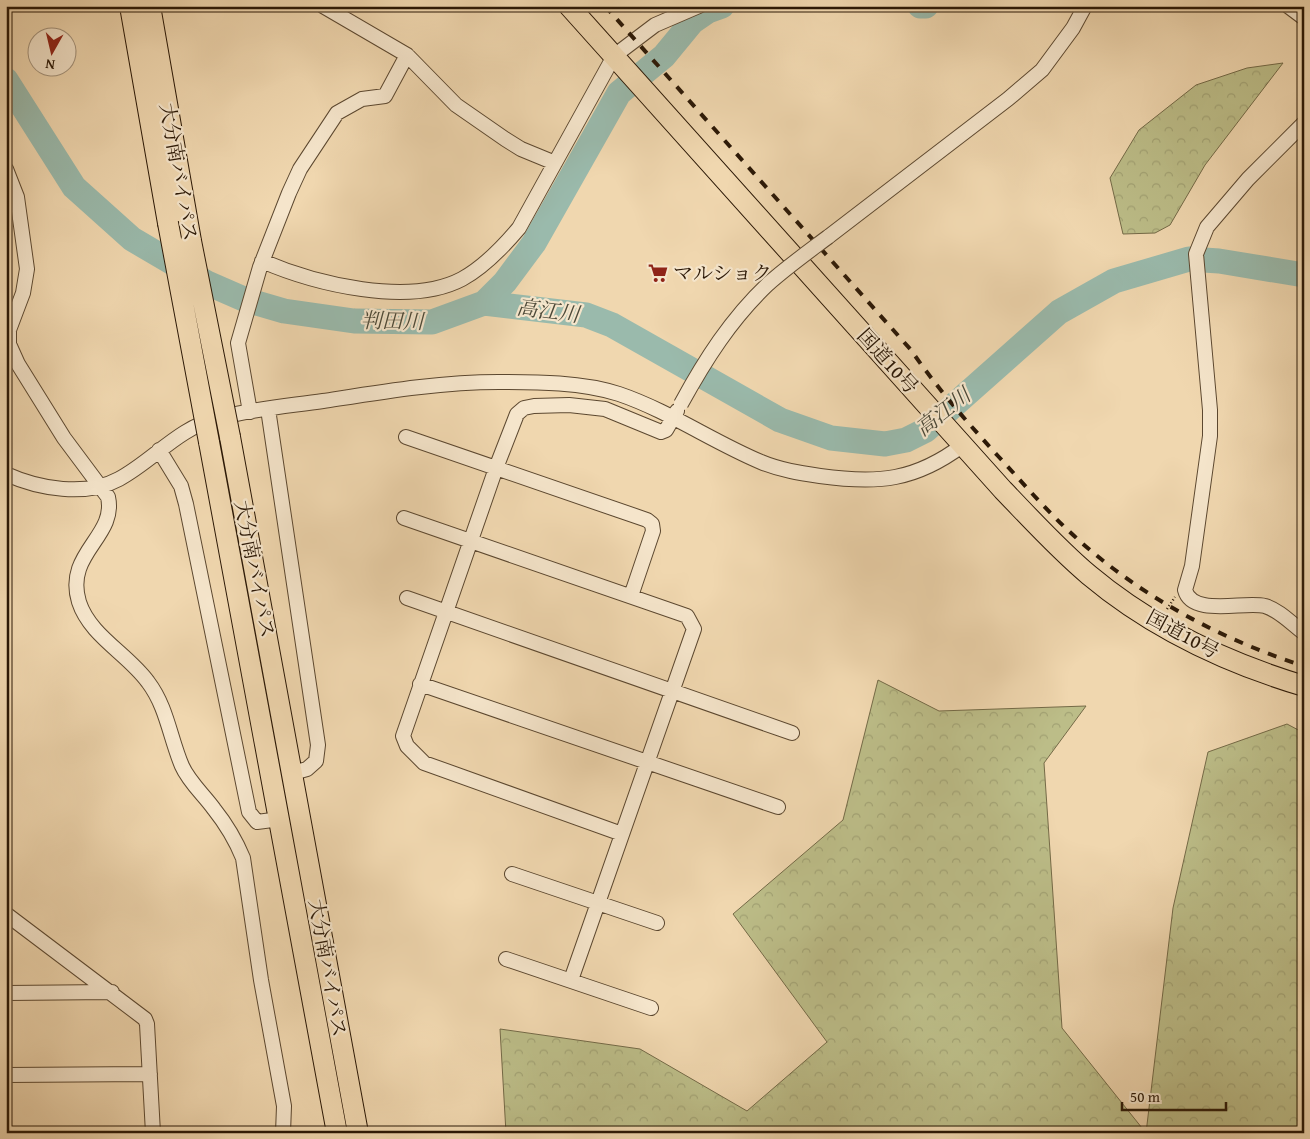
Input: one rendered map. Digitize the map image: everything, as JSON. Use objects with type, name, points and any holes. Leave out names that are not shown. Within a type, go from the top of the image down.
[{"type":"highway","name":"大分南バイパス","points":[[130,6],[168,222],[337,1133]]},
{"type":"highway","name":"大分南バイパス","points":[[150,6],[191,240],[293,773],[358,1133]]},
{"type":"highway","name":"国道10号","points":[[569,6],[1008,496],[1070,559],[1108,590],[1158,623],[1222,656],[1304,686]]},
{"type":"street","points":[[323,6],[407,55],[456,105],[521,148],[555,163]]},
{"type":"street","points":[[261,264],[335,284],[394,291],[419,292],[442,287],[463,278],[502,248],[519,228],[616,58],[655,25],[699,6]]},
{"type":"street","points":[[622,834],[424,763],[407,746],[402,736],[514,418],[520,410],[530,406],[569,405],[605,409],[661,432],[666,430],[712,352],[744,310],[769,284],[1008,99],[1042,70],[1073,28],[1086,6]]},
{"type":"street","points":[[1288,6],[1304,18]]},
{"type":"street","points":[[250,412],[238,352],[240,333],[261,264],[300,169],[337,113],[346,106],[362,99],[385,96],[407,55]]},
{"type":"street","points":[[1304,123],[1248,179],[1207,227],[1196,254],[1210,410],[1210,436],[1192,566],[1185,590],[1189,599],[1201,605],[1268,607],[1304,633]]},
{"type":"street","points":[[6,169],[18,197],[27,269],[23,293],[9,330],[9,344],[18,364],[64,438],[108,496],[109,516],[81,561],[76,580],[79,601],[88,620],[144,676],[154,691],[164,710],[182,766],[214,808],[237,843],[243,858],[261,980],[284,1106],[283,1133]]},
{"type":"street","points":[[6,474],[41,486],[78,488],[101,485],[118,480],[177,436],[200,424],[221,417],[423,386],[508,382],[569,386],[610,392],[673,417],[763,463],[793,472],[851,480],[884,480],[901,477],[940,461],[957,438]]},
{"type":"street","points":[[268,409],[318,745],[316,761],[307,769],[293,773]]},
{"type":"street","points":[[406,437],[647,520],[652,524],[653,531],[631,596]]},
{"type":"street","points":[[159,450],[181,486],[186,504],[249,812],[257,822],[280,819]]},
{"type":"street","points":[[404,518],[631,596],[687,616],[691,620],[694,629],[571,980]]},
{"type":"street","points":[[408,598],[792,733]]},
{"type":"street","points":[[420,684],[778,807]]},
{"type":"street","points":[[512,874],[658,923]]},
{"type":"street","points":[[6,914],[112,992],[145,1019],[147,1024],[153,1133]]},
{"type":"street","points":[[506,959],[651,1008]]},
{"type":"street","points":[[6,993],[112,992]]},
{"type":"street","points":[[6,1075],[150,1074]]},
{"type":"path","points":[[1158,623],[1176,595],[1185,590]]},
{"type":"green space","points":[[1283,63],[1205,165],[1170,225],[1155,233],[1123,234],[1110,178],[1139,130],[1196,85],[1247,68]]},
{"type":"green space","points":[[878,680],[939,711],[1086,706],[1044,763],[1062,1028],[1146,1133],[506,1133],[500,1029],[640,1049],[747,1111],[827,1042],[733,914],[843,820]]},
{"type":"green space","points":[[1287,724],[1304,733],[1304,1133],[1146,1133],[1173,908],[1208,752]]},
{"type":"waterway","name":"判田川","points":[[6,80],[74,187],[132,239],[207,283],[246,300],[284,311],[354,321],[432,322],[484,303],[505,282],[534,243],[619,93],[664,56],[692,22],[708,11],[722,6]]},
{"type":"waterway","name":"判田川","points":[[920,6],[926,6]]},
{"type":"waterway","name":"高江川","points":[[484,303],[586,315],[612,325],[780,420],[831,438],[885,444],[906,440],[926,430],[1059,312],[1114,281],[1189,259],[1219,261],[1304,275]]},
{"type":"railway","points":[[605,6],[911,350],[975,430],[1071,533],[1123,576],[1180,612],[1241,642],[1304,666]]},
{"type":"place","name":"マルショク","points":[[658,273]]}]
